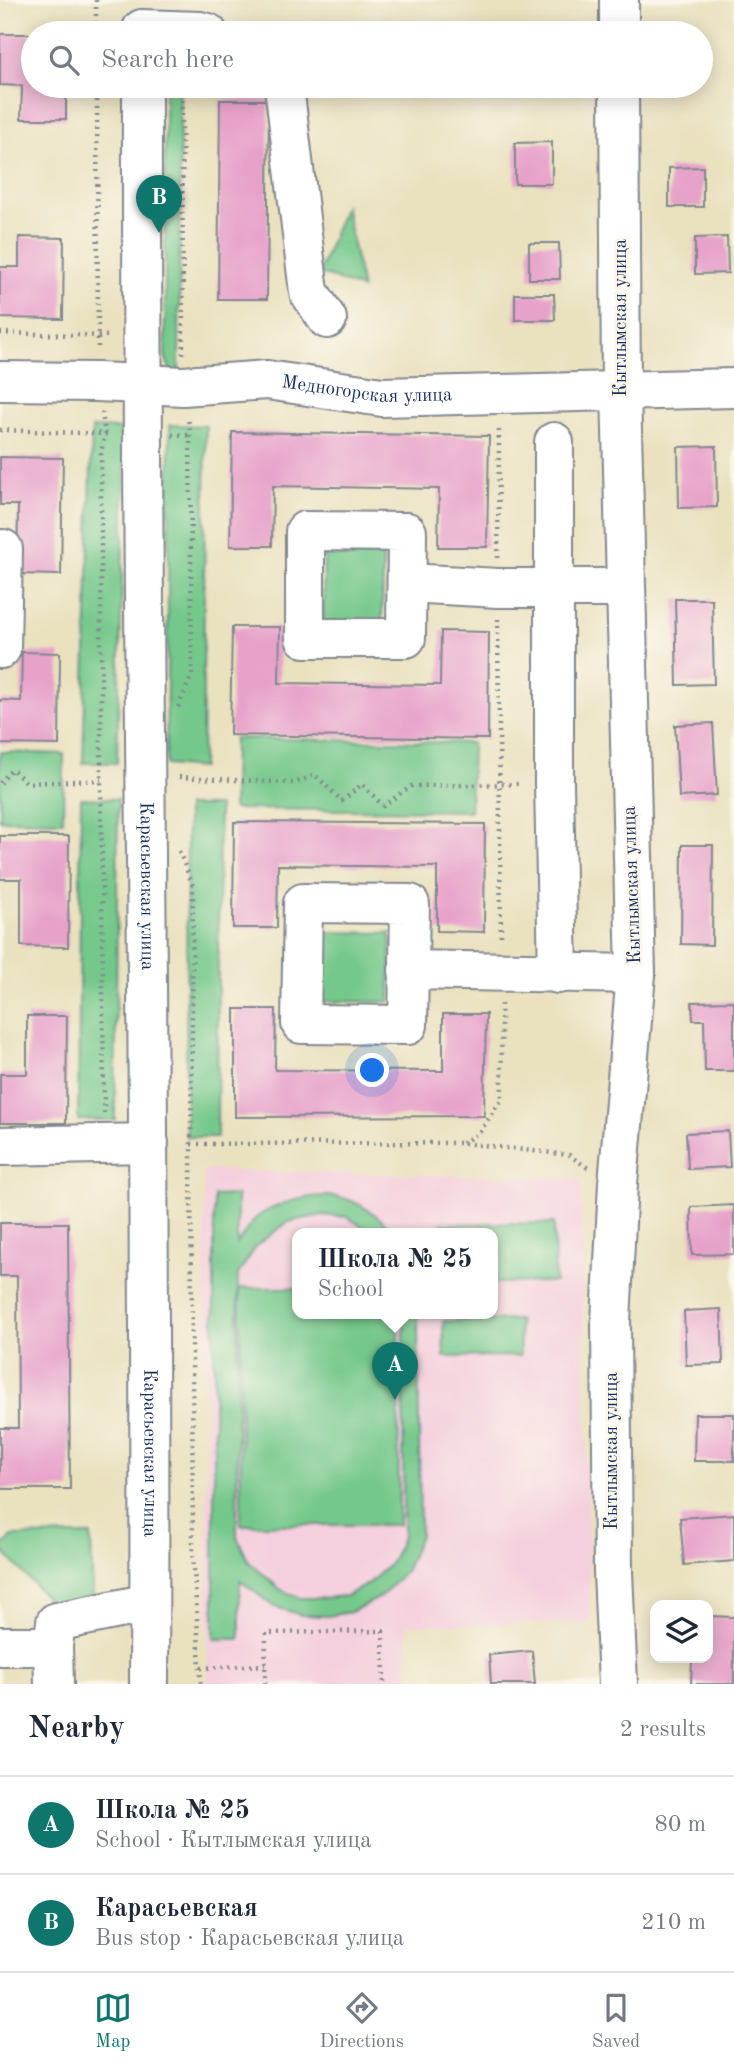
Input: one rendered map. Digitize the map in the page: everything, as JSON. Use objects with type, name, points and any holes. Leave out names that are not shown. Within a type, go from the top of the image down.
[{"type":"street","points":[[619,0],[619,21]]},
{"type":"street","name":"Карасьевская улица","points":[[142,98],[142,436],[149,1143],[149,1684]]},
{"type":"street","points":[[285,98],[309,292],[327,319]]},
{"type":"street","name":"Кытлымская улица","points":[[618,1684],[613,1572],[611,1322],[618,1183],[636,974],[621,391],[619,98]]},
{"type":"street","name":"Медногорская улица","points":[[0,382],[97,382],[183,386],[267,380],[382,397],[734,388]]},
{"type":"street","points":[[554,442],[554,784],[558,974]]},
{"type":"street","points":[[0,550],[3,550],[0,649]]},
{"type":"street","points":[[407,583],[498,588],[625,588]]},
{"type":"street","points":[[408,970],[636,974]]},
{"type":"street","points":[[0,1146],[149,1143]]},
{"type":"street","points":[[54,1684],[52,1646],[56,1622],[149,1603]]},
{"type":"street","points":[[0,1646],[52,1646]]},
{"type":"path","points":[[96,0],[96,21]]},
{"type":"path","points":[[97,98],[97,382]]},
{"type":"path","points":[[174,716],[192,675],[190,435],[183,386],[182,98]]},
{"type":"path","points":[[0,333],[99,335]]},
{"type":"path","points":[[191,1144],[462,1143],[479,1133],[502,1099],[499,394]]},
{"type":"path","points":[[0,430],[142,436],[190,435]]},
{"type":"path","points":[[101,452],[104,1126]]},
{"type":"path","points":[[178,765],[179,777],[295,783],[315,775],[342,801],[362,784],[383,806],[411,786],[554,784]]},
{"type":"path","points":[[0,783],[12,768],[27,783],[101,780]]},
{"type":"path","points":[[177,846],[193,886],[193,1553],[201,1684]]},
{"type":"path","points":[[265,1684],[266,1633],[383,1631],[384,1684]]},
{"type":"path","points":[[201,1668],[265,1665]]},
{"type":"shaded area","points":[[204,1170],[581,1178],[590,1623],[407,1625],[407,1684],[208,1684]]},
{"type":"green space","points":[[165,98],[180,98],[179,372],[171,372],[165,356]]},
{"type":"green space","points":[[345,205],[362,289],[319,273]]},
{"type":"green space","points":[[170,425],[206,426],[202,768],[166,765]]},
{"type":"green space","points":[[92,428],[126,429],[117,763],[83,763]]},
{"type":"green space","points":[[324,556],[383,556],[382,623],[323,622]]},
{"type":"green space","points":[[234,738],[472,743],[470,811],[233,809]]},
{"type":"green space","points":[[0,752],[64,754],[63,821],[0,820]]},
{"type":"green space","points":[[81,798],[118,799],[115,1120],[78,1120]]},
{"type":"green space","points":[[187,806],[219,806],[217,1137],[186,1137]]},
{"type":"green space","points":[[324,932],[391,933],[390,1002],[322,1001]]},
{"type":"green space","points":[[237,1195],[237,1244],[253,1221],[265,1212],[288,1202],[314,1197],[339,1197],[349,1200],[375,1214],[390,1228],[364,1228],[347,1217],[322,1215],[288,1222],[258,1244],[238,1274],[237,1537],[249,1562],[281,1590],[300,1598],[346,1596],[368,1584],[391,1563],[403,1535],[404,1319],[418,1319],[420,1535],[406,1570],[381,1597],[351,1612],[327,1616],[301,1615],[273,1606],[240,1580],[240,1639],[214,1639],[214,1196]]},
{"type":"green space","points":[[554,1223],[555,1282],[498,1283],[498,1228],[442,1228],[442,1224]]},
{"type":"green space","points":[[240,1288],[292,1288],[292,1319],[398,1319],[399,1525],[241,1525]]},
{"type":"green space","points":[[519,1320],[520,1356],[444,1357],[443,1321]]},
{"type":"green space","points":[[91,1535],[93,1602],[50,1602],[1,1549],[12,1536]]},
{"type":"building","points":[[0,34],[21,34],[21,86],[0,85]]},
{"type":"building","points":[[22,98],[66,98],[66,119],[21,119]]},
{"type":"building","points":[[220,100],[269,100],[267,299],[218,299]]},
{"type":"building","points":[[552,142],[552,184],[515,184],[515,143]]},
{"type":"building","points":[[703,167],[703,207],[669,207],[669,168]]},
{"type":"building","points":[[19,237],[64,238],[63,319],[0,318],[0,267],[19,267]]},
{"type":"building","points":[[727,237],[728,273],[695,274],[695,238]]},
{"type":"building","points":[[529,243],[559,243],[560,279],[529,279]]},
{"type":"building","points":[[515,294],[554,294],[555,320],[515,320]]},
{"type":"building","points":[[232,432],[489,436],[487,547],[438,547],[439,489],[273,486],[272,546],[230,546]]},
{"type":"building","points":[[716,446],[717,507],[679,508],[678,447]]},
{"type":"building","points":[[0,457],[63,458],[61,575],[17,574],[18,505],[0,505]]},
{"type":"building","points":[[675,599],[712,599],[714,684],[677,685]]},
{"type":"building","points":[[232,627],[280,627],[279,683],[440,685],[441,631],[489,632],[488,739],[230,735]]},
{"type":"building","points":[[22,652],[60,653],[59,745],[0,744],[0,700],[21,701]]},
{"type":"building","points":[[713,723],[717,795],[679,797],[675,725]]},
{"type":"building","points":[[234,822],[485,824],[484,932],[437,931],[437,867],[278,865],[277,928],[233,928]]},
{"type":"building","points":[[0,836],[69,836],[68,947],[21,946],[21,879],[0,879]]},
{"type":"building","points":[[682,845],[713,845],[712,945],[681,944]]},
{"type":"building","points":[[734,1001],[734,1071],[705,1071],[704,1020],[693,1020],[692,1002]]},
{"type":"building","points":[[235,1009],[276,1009],[275,1070],[443,1071],[443,1014],[486,1014],[484,1116],[235,1117]]},
{"type":"building","points":[[27,1016],[67,1016],[66,1123],[0,1123],[0,1074],[27,1074]]},
{"type":"building","points":[[728,1131],[730,1167],[688,1169],[686,1133]]},
{"type":"building","points":[[734,1205],[734,1254],[692,1255],[691,1207]]},
{"type":"building","points":[[0,1223],[68,1223],[70,1489],[0,1489],[0,1428],[18,1428],[17,1276],[0,1276]]},
{"type":"building","points":[[721,1309],[723,1364],[686,1365],[684,1311]]},
{"type":"building","points":[[695,1414],[734,1414],[734,1461],[694,1461]]},
{"type":"building","points":[[734,1514],[734,1561],[684,1565],[680,1518]]},
{"type":"building","points":[[713,1616],[734,1617],[734,1684],[691,1684],[692,1663],[713,1663]]},
{"type":"building","points":[[532,1651],[535,1684],[491,1684],[489,1655]]},
{"type":"place","name":"Карасьевская","points":[[159,233]]},
{"type":"place","name":"Школа № 25","points":[[395,1400]]}]
